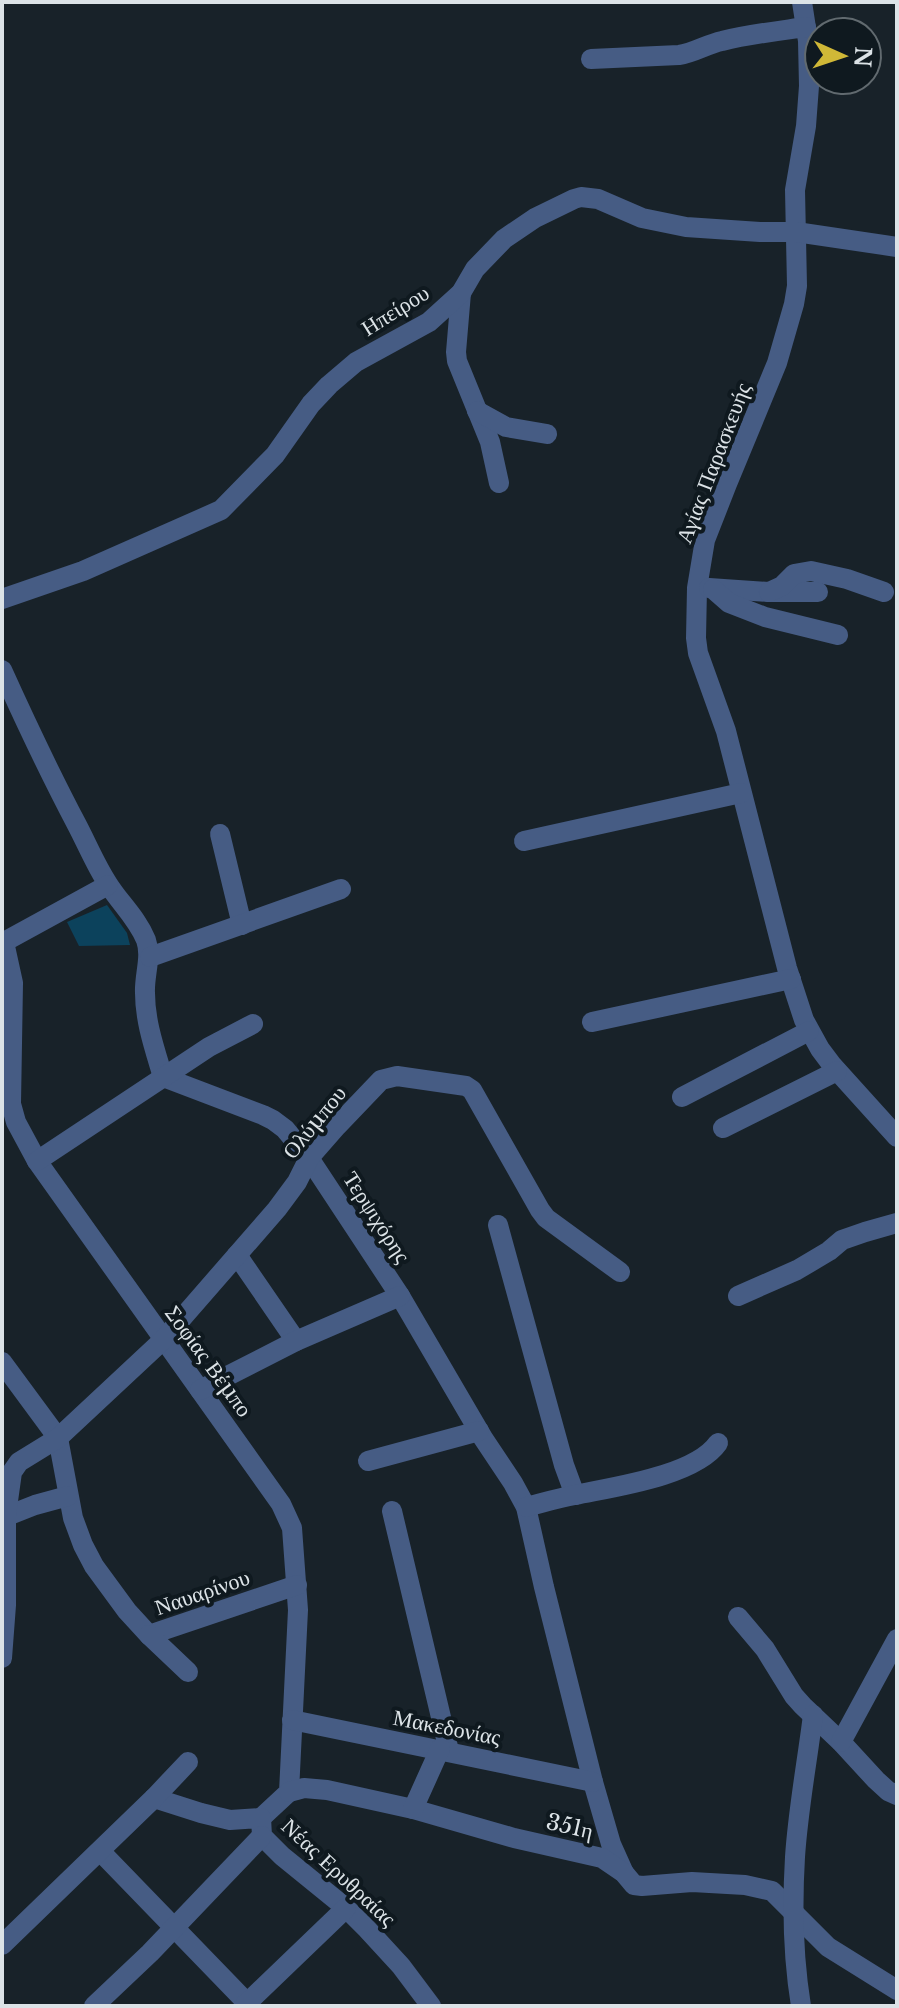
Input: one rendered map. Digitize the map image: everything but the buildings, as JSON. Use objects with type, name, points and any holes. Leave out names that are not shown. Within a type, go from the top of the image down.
[{"type":"street","points":[[591,59],[690,54],[724,40],[803,27]]},
{"type":"street","name":"Αγίας Παρασκευής","points":[[809,96],[795,190],[797,286],[794,304],[777,363],[711,523],[702,553],[705,588],[695,620],[698,653],[726,731],[791,979],[809,1031],[837,1071],[897,1137]]},
{"type":"street","name":"Ηπείρου","points":[[2,599],[83,571],[221,510],[275,455],[311,404],[329,385],[356,362],[429,322],[461,293],[475,269],[504,239],[535,218],[574,199],[598,199],[642,218],[666,224],[711,230],[796,232],[897,247]]},
{"type":"street","points":[[461,293],[457,361],[490,442],[499,483]]},
{"type":"street","points":[[477,411],[506,427],[547,434]]},
{"type":"street","points":[[769,592],[782,586],[794,574],[811,571],[884,592]]},
{"type":"street","points":[[705,588],[818,592]]},
{"type":"street","points":[[705,588],[729,603],[765,617],[838,635]]},
{"type":"street","points":[[2,670],[43,760],[108,885],[139,926],[147,942],[150,957],[146,966],[145,995],[151,1037],[163,1077]]},
{"type":"street","points":[[524,841],[741,793]]},
{"type":"street","points":[[220,834],[242,925]]},
{"type":"street","points":[[3,943],[108,885]]},
{"type":"street","points":[[150,957],[341,889]]},
{"type":"street","name":"Σοφίας Βέμπο","points":[[3,943],[13,983],[11,1104],[16,1122],[37,1161],[287,1513],[292,1528],[298,1610],[289,1792]]},
{"type":"street","points":[[592,1022],[791,979]]},
{"type":"street","points":[[37,1161],[209,1047],[253,1024]]},
{"type":"street","points":[[682,1097],[809,1031]]},
{"type":"street","points":[[723,1128],[837,1071]]},
{"type":"street","name":"Ολύμπου","points":[[2,1658],[7,1593],[4,1516],[12,1472],[19,1462],[58,1438],[163,1340],[277,1209],[297,1182],[309,1158],[381,1080],[397,1076],[466,1086],[476,1095],[546,1218],[620,1272]]},
{"type":"street","name":"Τερψιχόρης","points":[[163,1077],[273,1120],[285,1129],[309,1158],[400,1296],[513,1483],[526,1507],[593,1782],[611,1844],[624,1873]]},
{"type":"street","points":[[738,1296],[797,1270],[842,1240],[897,1223]]},
{"type":"street","points":[[498,1225],[575,1495]]},
{"type":"street","points":[[237,1255],[296,1341]]},
{"type":"street","points":[[200,1390],[296,1341],[400,1296]]},
{"type":"street","name":"Ναυαρίνου","points":[[2,1362],[58,1438],[73,1518],[94,1566],[149,1635],[297,1585]]},
{"type":"street","points":[[368,1461],[479,1431]]},
{"type":"street","points":[[526,1507],[640,1482],[703,1459],[718,1443]]},
{"type":"street","points":[[4,1516],[68,1496]]},
{"type":"street","points":[[392,1511],[445,1750],[413,1809]]},
{"type":"street","points":[[738,1617],[765,1649],[794,1696],[876,1780],[897,1795]]},
{"type":"street","points":[[149,1635],[188,1672]]},
{"type":"street","points":[[841,1742],[897,1639]]},
{"type":"street","points":[[801,2006],[796,1976],[793,1913],[795,1856],[813,1715]]},
{"type":"street","name":"Μακεδονίας","points":[[292,1720],[593,1782]]},
{"type":"street","points":[[2,1945],[188,1762]]},
{"type":"street","name":"351η","points":[[289,1792],[315,1788],[413,1809],[514,1838],[602,1858],[624,1873],[634,1885],[692,1882],[745,1885],[772,1891],[828,1947],[897,1990]]},
{"type":"street","points":[[94,2006],[174,1927],[289,1792]]},
{"type":"street","name":"Νέας Ερυθραίας","points":[[154,1798],[261,1827],[282,1856],[346,1908],[401,1966],[431,2006]]},
{"type":"street","points":[[100,1851],[247,2005],[346,1908]]},
{"type":"shaded area","points":[[107,905],[127,933],[130,945],[79,946],[67,922]]}]
